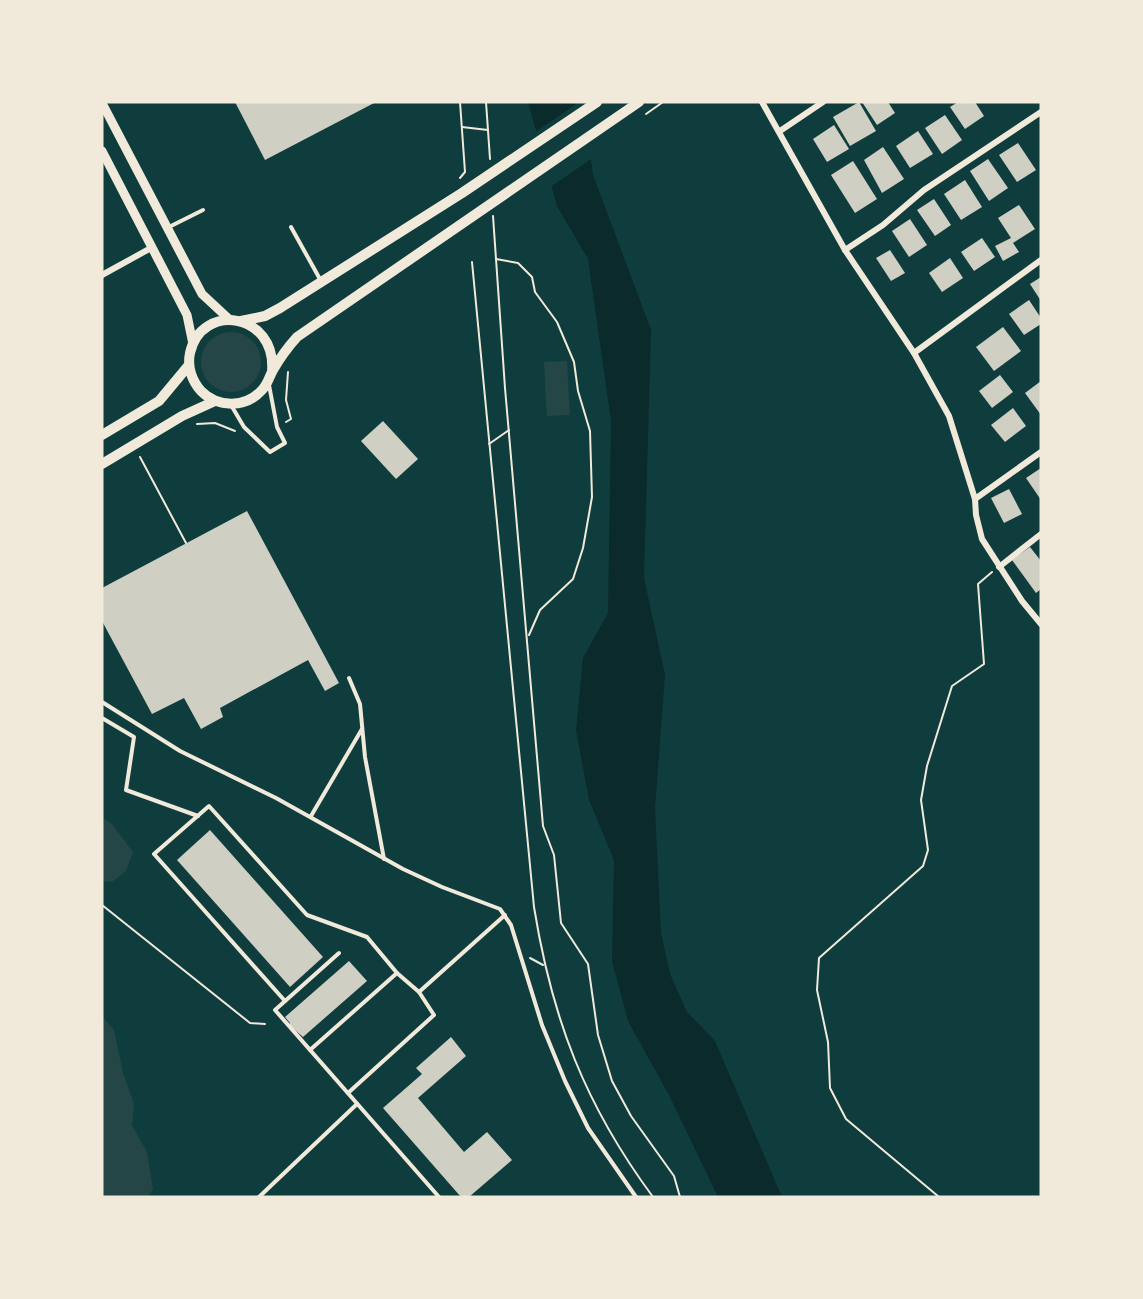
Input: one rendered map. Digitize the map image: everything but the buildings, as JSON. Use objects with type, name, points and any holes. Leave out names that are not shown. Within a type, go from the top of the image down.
[{"type":"main road","points":[[102,435],[159,401],[189,365],[193,344],[208,327],[266,316],[462,193],[597,102]]},
{"type":"main road","points":[[189,365],[197,387],[215,401],[240,403],[257,395],[297,337],[639,102]]},
{"type":"main road","points":[[236,321],[253,327],[270,346],[270,377]]},
{"type":"main road","points":[[102,464],[182,416],[215,401]]},
{"type":"street","points":[[762,102],[845,250],[914,353],[949,416],[975,499],[982,538],[999,567],[1041,624]]},
{"type":"street","points":[[780,131],[823,102]]},
{"type":"street","points":[[102,103],[202,294],[236,321]]},
{"type":"street","points":[[845,250],[883,225],[924,190],[1041,112]]},
{"type":"street","points":[[102,151],[187,315],[193,344]]},
{"type":"street","points":[[102,275],[151,248]]},
{"type":"street","points":[[914,353],[1041,260]]},
{"type":"street","points":[[975,499],[1041,452]]},
{"type":"street","points":[[999,567],[1041,534]]},
{"type":"lane","points":[[167,228],[203,210]]},
{"type":"lane","points":[[291,227],[322,282]]},
{"type":"lane","points":[[231,404],[244,427],[270,452],[285,443],[278,427],[270,377]]},
{"type":"lane","points":[[349,678],[360,705],[384,859]]},
{"type":"lane","points":[[102,702],[180,751],[311,816],[384,859],[442,887],[500,909],[506,915],[515,936],[542,1025],[565,1081],[588,1128],[636,1197]]},
{"type":"lane","points":[[102,718],[134,737],[126,790],[198,816]]},
{"type":"lane","points":[[311,816],[362,729]]},
{"type":"lane","points":[[285,1000],[154,854],[209,806],[307,915],[367,937],[397,973],[419,992],[434,1015],[348,1093]]},
{"type":"lane","points":[[419,992],[506,915]]},
{"type":"lane","points":[[339,953],[275,1010],[439,1197]]},
{"type":"lane","points":[[310,1050],[397,973]]},
{"type":"lane","points":[[259,1197],[357,1104]]},
{"type":"path","points":[[460,102],[465,172]]},
{"type":"path","points":[[486,102],[490,159]]},
{"type":"path","points":[[649,112],[663,102]]},
{"type":"path","points":[[462,127],[488,130]]},
{"type":"path","points":[[493,215],[543,826],[554,855],[561,923],[588,964],[598,1035],[612,1081],[631,1116],[674,1176],[680,1197]]},
{"type":"path","points":[[496,260],[518,263],[532,277],[536,292],[561,328],[574,363],[578,391],[590,431],[592,497],[583,548],[573,579],[540,610],[528,638]]},
{"type":"path","points":[[472,262],[534,907],[543,965],[560,1021],[585,1088],[616,1146],[653,1197]]},
{"type":"path","points":[[291,364],[286,384],[287,408],[291,419]]},
{"type":"path","points":[[189,427],[215,423],[241,435]]},
{"type":"path","points":[[489,444],[509,430]]},
{"type":"path","points":[[140,457],[186,543]]},
{"type":"path","points":[[939,1197],[846,1119],[830,1088],[828,1042],[817,990],[819,958],[923,866],[928,850],[921,800],[927,766],[952,686],[984,664],[978,584],[999,567]]},
{"type":"path","points":[[102,904],[250,1023],[265,1024]]},
{"type":"shaded area","points":[[528,102],[584,102],[593,175],[651,330],[644,578],[665,675],[655,808],[661,933],[670,974],[687,1012],[715,1041],[782,1197],[718,1197],[669,1095],[628,1021],[612,961],[614,860],[589,800],[576,730],[583,658],[608,613],[611,421],[588,259],[557,206]]},
{"type":"shaded area","points":[[225,332],[237,332],[253,340],[259,350],[261,362],[259,374],[253,384],[237,392],[225,392],[209,384],[201,368],[201,356],[209,340]]},
{"type":"shaded area","points":[[567,361],[570,415],[547,416],[544,362]]},
{"type":"shaded area","points":[[102,817],[112,824],[133,852],[126,871],[112,882],[102,881]]},
{"type":"shaded area","points":[[102,1016],[114,1030],[123,1073],[134,1104],[132,1125],[147,1152],[153,1189],[148,1197],[102,1197]]},
{"type":"pier","points":[[579,102],[587,102],[594,157],[549,188],[534,133]]}]
